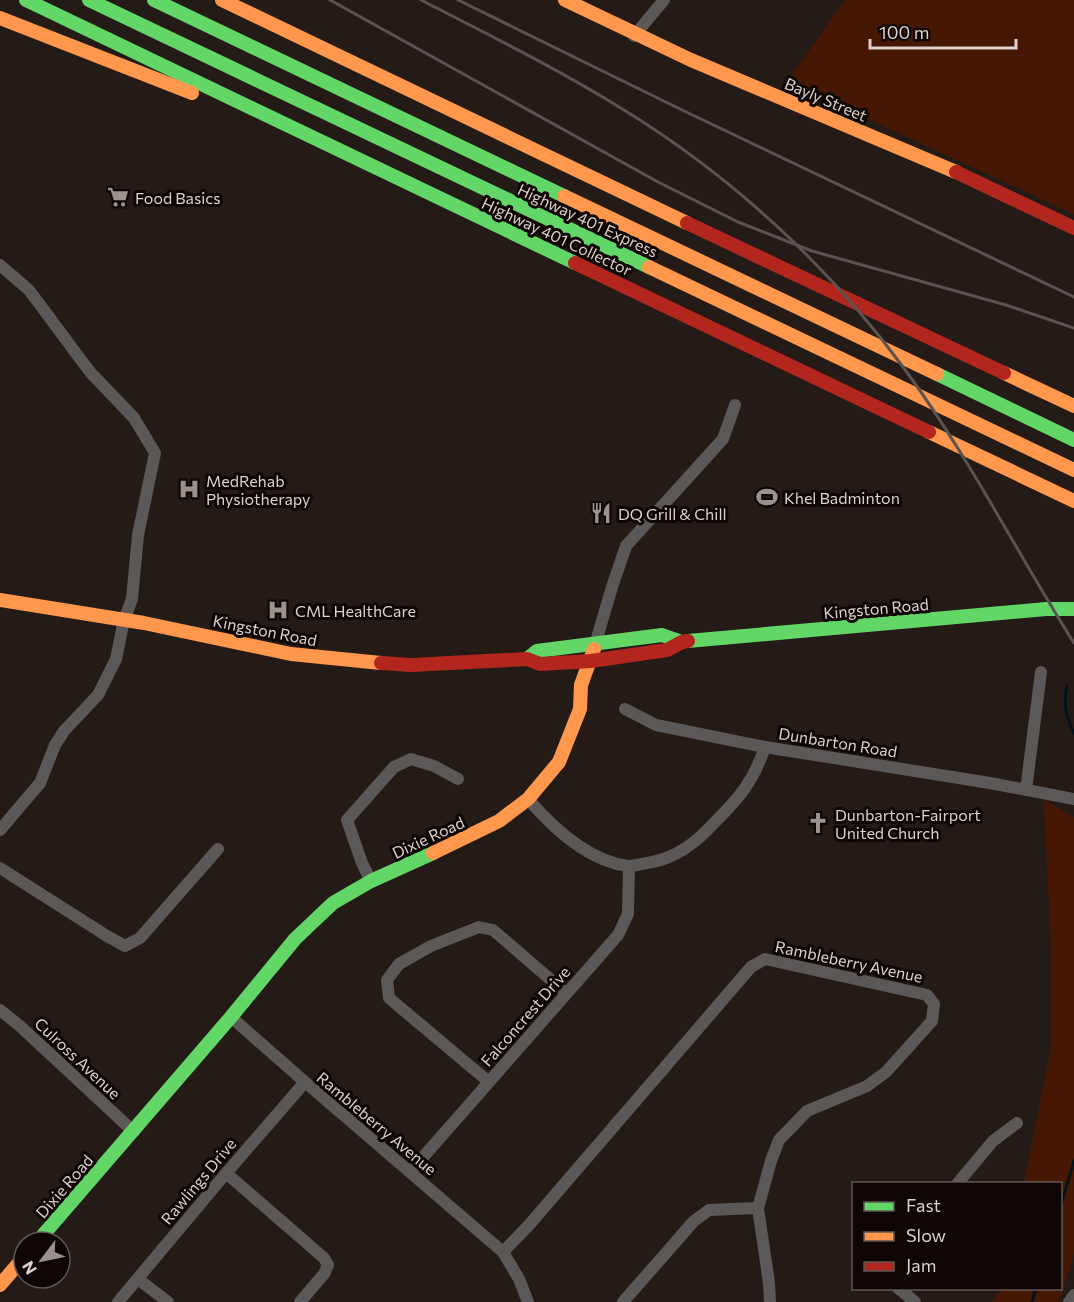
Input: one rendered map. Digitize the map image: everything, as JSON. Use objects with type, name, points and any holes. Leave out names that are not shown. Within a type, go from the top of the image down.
[{"type":"main road","name":"Highway 401 Collector","points":[[26,0],[1074,501]]},
{"type":"main road","name":"Highway 401 Express","points":[[89,0],[1074,470]]},
{"type":"main road","name":"Highway 401 Express","points":[[154,0],[1074,440]]},
{"type":"main road","points":[[222,0],[838,296],[1074,406]]},
{"type":"main road","name":"Bayly Street","points":[[565,0],[634,36],[926,160],[1074,228]]},
{"type":"main road","points":[[0,18],[180,90],[300,132]]},
{"type":"main road","name":"Kingston Road","points":[[0,600],[124,620],[291,654],[355,662],[411,665],[527,659],[540,664],[591,661],[667,650],[682,642]]},
{"type":"main road","name":"Kingston Road","points":[[527,659],[537,651],[662,636],[682,642],[1046,609],[1074,609]]},
{"type":"main road","name":"Dixie Road","points":[[48,1230],[134,1132],[295,939],[333,903],[371,881],[499,821],[528,799],[559,762],[580,709],[581,685],[595,645]]},
{"type":"main road","points":[[0,1284],[12,1270]]},
{"type":"street","points":[[634,36],[664,0]]},
{"type":"street","points":[[0,265],[29,290],[90,372],[134,418],[155,453],[138,535],[132,599],[124,620],[116,659],[98,695],[64,731],[40,783],[0,830]]},
{"type":"street","name":"Dixie Road","points":[[595,645],[626,546],[723,439],[735,405]]},
{"type":"street","points":[[1026,790],[1041,672]]},
{"type":"street","points":[[625,709],[656,725],[765,747]]},
{"type":"street","name":"Dunbarton Road","points":[[528,799],[540,813],[575,843],[595,856],[629,866],[676,856],[702,836],[746,790],[765,747],[1074,799]]},
{"type":"street","points":[[371,881],[347,820],[394,767],[411,759],[434,766],[458,779]]},
{"type":"street","points":[[0,868],[125,946],[140,938],[218,849]]},
{"type":"street","name":"Falconcrest Drive","points":[[410,1173],[618,935],[628,914],[629,866]]},
{"type":"street","points":[[489,1082],[389,998],[387,980],[399,964],[431,946],[479,927],[493,930],[566,993]]},
{"type":"street","name":"Rambleberry Avenue","points":[[503,1252],[529,1225],[751,967],[765,959],[927,995],[934,1004],[932,1021],[886,1072],[867,1086],[807,1111],[779,1140],[758,1208],[770,1302]]},
{"type":"street","name":"Culross Avenue","points":[[0,1010],[134,1132]]},
{"type":"street","name":"Rambleberry Avenue","points":[[231,1017],[304,1083],[503,1252],[519,1279],[524,1300]]},
{"type":"street","name":"Rawlings Drive","points":[[118,1302],[304,1083]]},
{"type":"street","points":[[959,1182],[993,1141],[1017,1123]]},
{"type":"street","points":[[226,1173],[324,1258],[328,1265],[324,1274],[300,1302]]},
{"type":"street","points":[[623,1302],[694,1221],[709,1210],[758,1208]]},
{"type":"street","points":[[138,1279],[168,1302]]},
{"type":"street","points":[[900,1290],[915,1302]]},
{"type":"street","points":[[1069,1302],[1074,1295]]},
{"type":"shaded area","points":[[845,0],[1074,0],[1074,214],[787,82]]},
{"type":"shaded area","points":[[1044,800],[1074,817],[1074,1254],[1059,1302],[991,1302],[1001,1290],[1062,1290],[1062,1182],[1024,1182],[1051,1048],[1051,949]]},
{"type":"waterway","points":[[1067,685],[1066,710],[1074,733]]},
{"type":"waterway","points":[[1062,1201],[1074,1161]]},
{"type":"waterway","points":[[1032,1302],[1035,1290]]},
{"type":"railway","points":[[330,0],[658,182],[738,222],[812,251],[1006,305],[1074,328]]},
{"type":"railway","points":[[421,0],[574,80],[664,136],[741,195],[812,260],[877,333],[929,404],[972,471],[1074,643]]},
{"type":"railway","points":[[458,0],[1074,297]]},
{"type":"traffic: fast","points":[[26,0],[575,263]]},
{"type":"traffic: fast","points":[[89,0],[649,267]]},
{"type":"traffic: fast","points":[[154,0],[564,196]]},
{"type":"traffic: fast","points":[[937,374],[1074,440]]},
{"type":"traffic: fast","points":[[688,641],[1046,609],[1074,609]]},
{"type":"traffic: fast","points":[[527,659],[537,651],[662,635],[682,642]]},
{"type":"traffic: fast","points":[[47,1230],[231,1017],[295,939],[333,903],[371,881],[433,853]]},
{"type":"traffic: slow","points":[[222,0],[687,223]]},
{"type":"traffic: slow","points":[[565,0],[691,60],[956,172]]},
{"type":"traffic: slow","points":[[0,18],[192,93]]},
{"type":"traffic: slow","points":[[564,196],[937,374]]},
{"type":"traffic: slow","points":[[649,267],[1074,470]]},
{"type":"traffic: slow","points":[[1004,373],[1074,406]]},
{"type":"traffic: slow","points":[[929,432],[1074,501]]},
{"type":"traffic: slow","points":[[0,600],[144,623],[291,654],[381,663]]},
{"type":"traffic: slow","points":[[433,853],[499,821],[528,799],[559,762],[580,709],[581,685],[594,649]]},
{"type":"traffic: slow","points":[[0,1285],[12,1271]]},
{"type":"traffic: jam","points":[[956,172],[1074,228]]},
{"type":"traffic: jam","points":[[687,223],[1004,373]]},
{"type":"traffic: jam","points":[[575,263],[929,432]]},
{"type":"traffic: jam","points":[[381,663],[411,665],[527,659],[540,664],[591,661],[667,650],[688,641]]},
{"type":"place","name":"Food Basics","points":[[118,197]]},
{"type":"place","name":"MedRehab Physiotherapy","points":[[189,489]]},
{"type":"place","name":"Khel Badminton","points":[[767,497]]},
{"type":"place","name":"DQ Grill & Chill","points":[[601,513]]},
{"type":"place","name":"CML HealthCare","points":[[278,610]]},
{"type":"place","name":"Dunbarton-Fairport United Church","points":[[818,823]]}]
